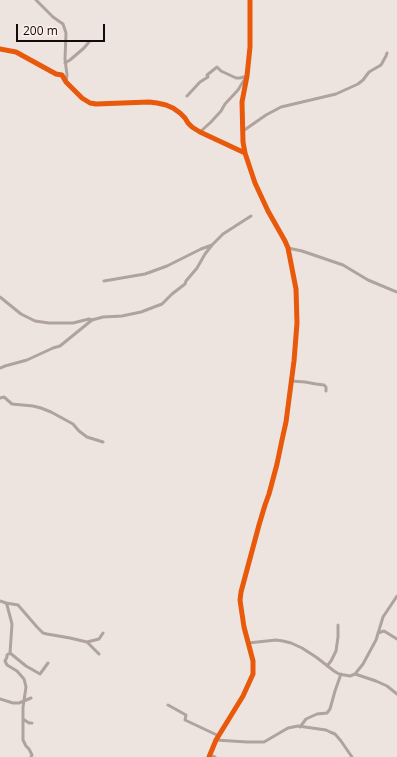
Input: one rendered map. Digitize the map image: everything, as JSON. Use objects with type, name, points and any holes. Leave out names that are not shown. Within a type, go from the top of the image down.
[{"type":"street","points":[[36,0],[53,17],[63,24],[66,33],[66,82]]},
{"type":"street","points":[[215,757],[209,756],[216,740],[237,708],[252,679],[253,674],[253,661],[244,627],[241,607],[241,592],[277,464],[286,422],[297,324],[296,289],[288,248],[255,183],[243,142],[242,102],[250,47],[250,0]]},
{"type":"street","points":[[65,64],[89,42]]},
{"type":"street","points":[[0,49],[16,52],[56,74],[62,75],[66,82],[82,98],[90,103],[149,102],[166,105],[180,113],[188,123],[200,132],[245,153]]},
{"type":"street","points":[[243,131],[281,107],[336,94],[358,84],[369,72],[380,64],[387,53]]},
{"type":"street","points":[[187,96],[200,82],[208,78],[207,75],[216,67],[236,78],[246,76]]},
{"type":"street","points":[[200,132],[221,111],[224,104],[238,90],[246,76]]},
{"type":"street","points":[[0,297],[21,314],[34,321],[42,323],[59,324],[142,312],[162,304],[185,284],[205,254],[222,234],[251,216]]},
{"type":"street","points":[[104,281],[145,274],[167,266],[212,245]]},
{"type":"street","points":[[288,248],[302,251],[337,263],[368,280],[397,292]]},
{"type":"street","points":[[0,368],[27,360],[60,346],[92,320]]},
{"type":"street","points":[[291,381],[324,385],[326,387],[326,391]]},
{"type":"street","points":[[0,398],[4,397],[12,404],[33,406],[61,416],[87,436],[103,442]]},
{"type":"street","points":[[248,643],[276,640],[291,643],[306,651],[334,671],[350,676],[355,674],[363,664],[376,640],[382,617],[397,596]]},
{"type":"street","points":[[0,601],[18,605],[43,633],[87,642],[99,639],[103,633]]},
{"type":"street","points":[[6,603],[12,624],[10,652],[7,655],[5,662],[17,671],[24,679],[26,687],[23,707],[23,740],[32,755],[31,757]]},
{"type":"street","points":[[328,666],[336,651],[338,625]]},
{"type":"street","points":[[378,633],[384,631],[397,639]]},
{"type":"street","points":[[87,642],[99,654]]},
{"type":"street","points":[[10,652],[26,666],[40,674],[48,663]]},
{"type":"street","points":[[300,727],[306,719],[317,714],[327,713],[330,709],[341,674]]},
{"type":"street","points":[[355,674],[387,686],[397,694]]},
{"type":"street","points":[[0,699],[12,704],[31,698]]},
{"type":"street","points":[[168,705],[186,715],[185,720],[219,736]]},
{"type":"street","points":[[23,719],[29,723],[32,723]]},
{"type":"street","points":[[216,740],[264,742],[291,727],[326,730],[335,734],[352,757]]},
{"type":"cycle path","points":[[209,757],[216,740],[243,696],[253,674],[253,661],[244,627],[241,607],[241,592],[277,464],[286,422],[294,361],[297,323],[296,289],[288,248],[255,183],[243,142],[242,102],[247,76],[250,47],[250,0]]},
{"type":"cycle path","points":[[0,49],[16,52],[56,74],[62,75],[66,82],[82,98],[90,103],[149,102],[166,105],[180,113],[192,127],[200,132],[245,153]]}]
